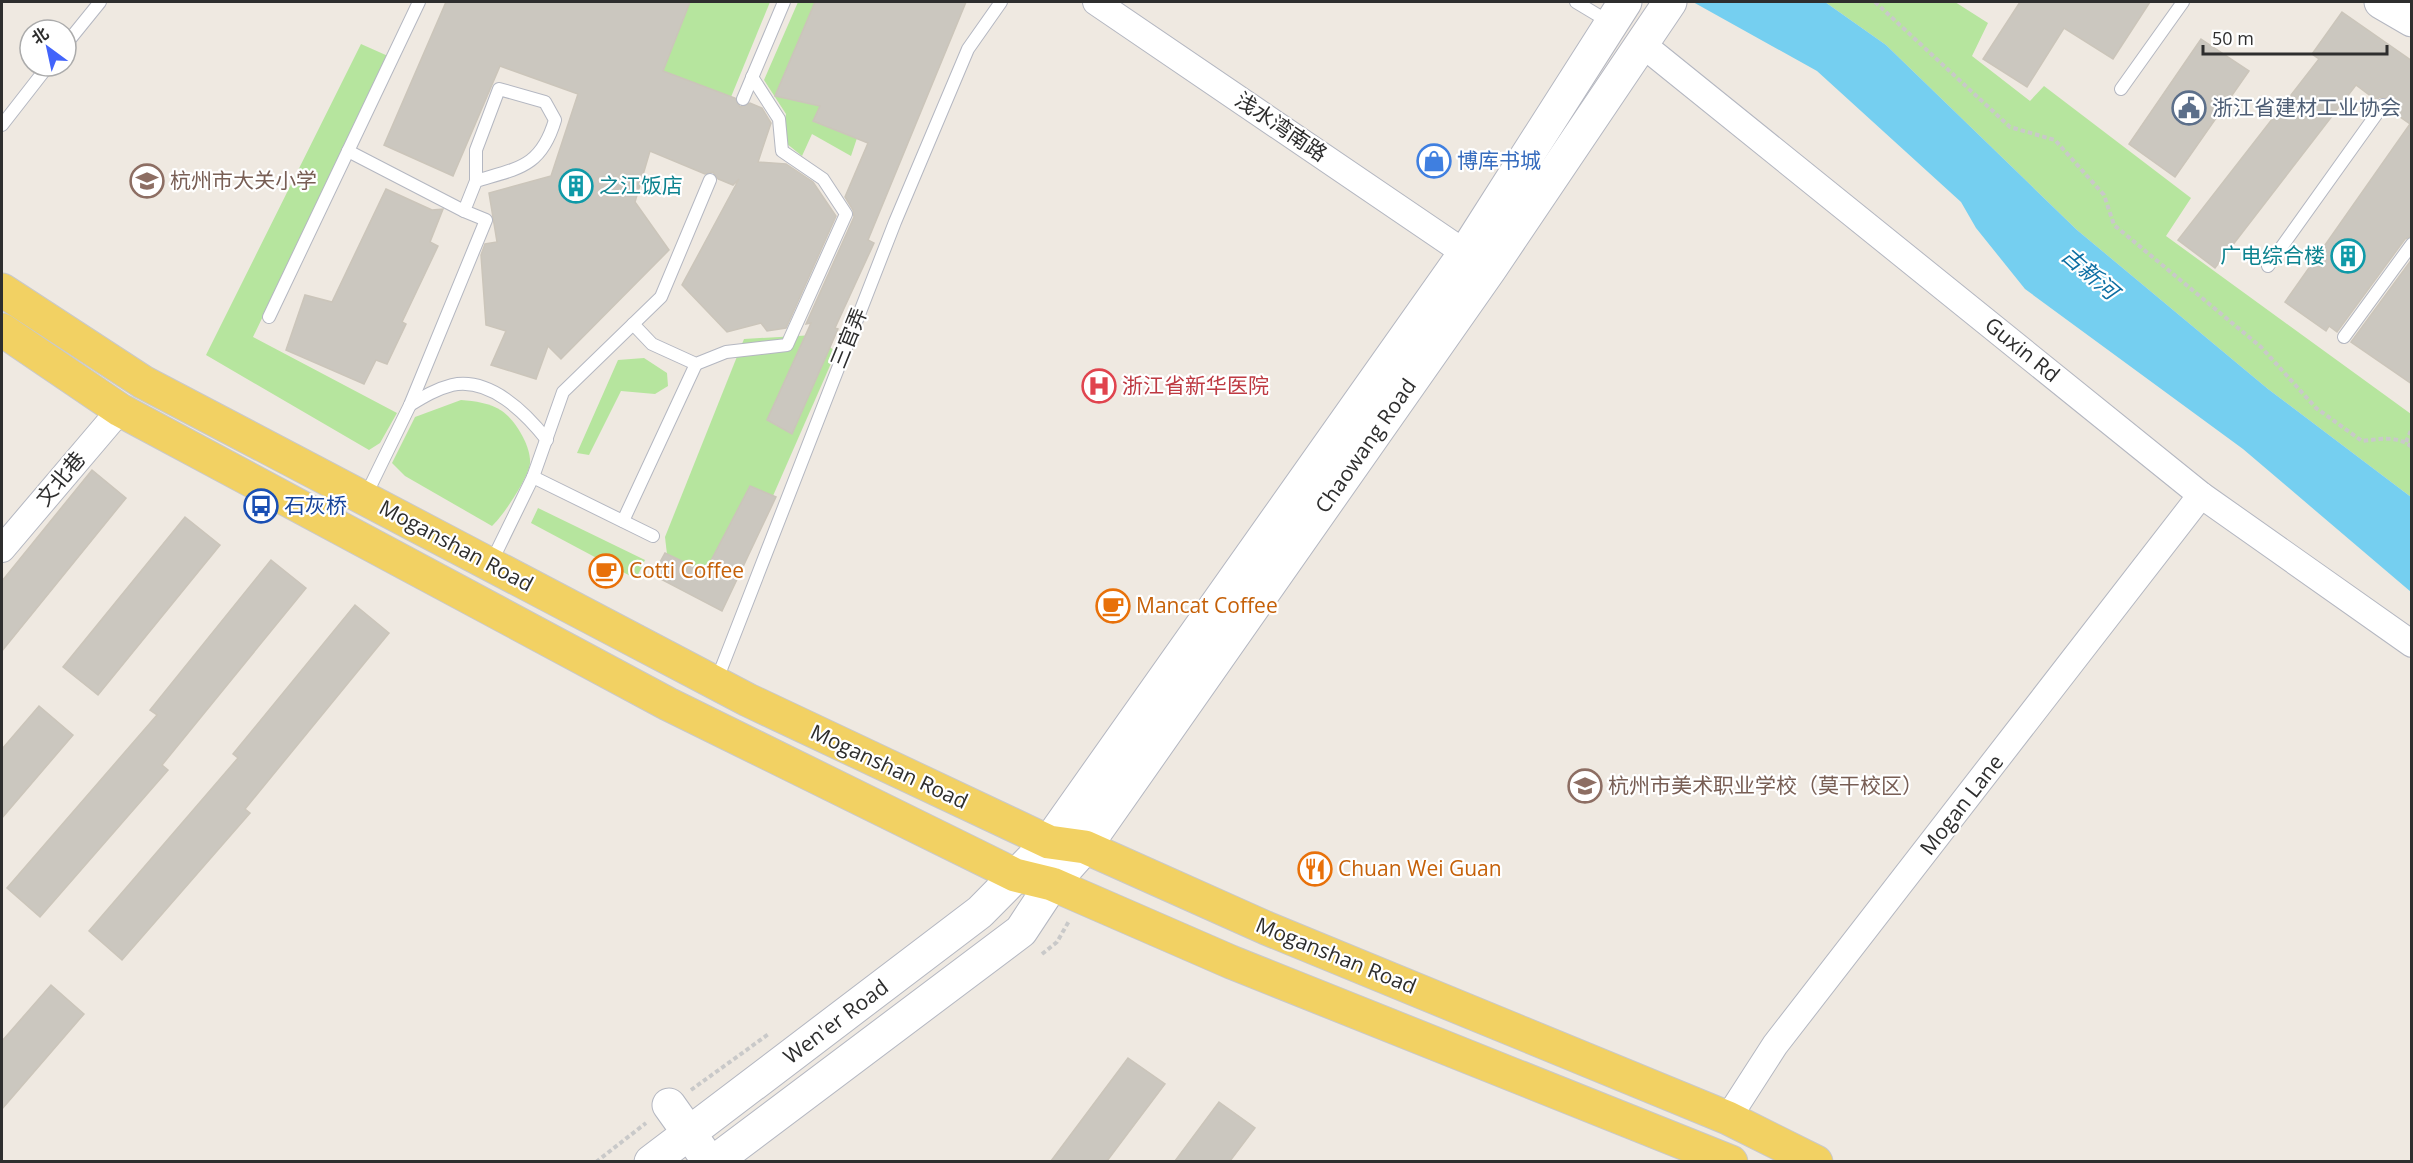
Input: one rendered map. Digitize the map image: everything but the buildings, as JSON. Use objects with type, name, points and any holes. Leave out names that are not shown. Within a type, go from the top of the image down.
[{"type":"main road","name":"Chaowang Road","points":[[1052,884],[1085,847],[1483,279],[1670,2]]},
{"type":"main road","points":[[2381,2],[2412,20]]},
{"type":"main road","name":"Chaowang Road","points":[[1015,875],[1049,842],[1465,253],[1618,12]]},
{"type":"main road","name":"Moganshan Road","points":[[2,290],[143,382],[715,683],[1049,842],[1085,847],[1266,928],[1728,1118],[1816,1161]]},
{"type":"main road","name":"Moganshan Road","points":[[2,330],[120,410],[668,704],[1015,875],[1052,884],[1231,962],[1731,1161]]},
{"type":"main road","name":"Wen'er Road","points":[[651,1161],[980,912],[1015,875]]},
{"type":"main road","name":"Wen'er Road","points":[[711,1161],[1021,931],[1052,884]]},
{"type":"main road","points":[[669,1105],[711,1161]]},
{"type":"street","name":"浅水湾南路","points":[[1096,2],[1465,253]]},
{"type":"street","name":"Guxin Rd","points":[[1642,44],[2201,495],[2412,644]]},
{"type":"street","name":"文北巷","points":[[2,549],[120,410]]},
{"type":"street","name":"Mogan Lane","points":[[1728,1118],[1775,1045],[2201,495]]},
{"type":"lane","points":[[78,29],[100,2]]},
{"type":"lane","points":[[269,317],[419,2]]},
{"type":"lane","points":[[743,99],[784,2]]},
{"type":"lane","name":"三官弄","points":[[715,683],[899,212],[968,49],[1001,2]]},
{"type":"lane","points":[[1576,2],[1618,12]]},
{"type":"lane","points":[[2121,89],[2183,2]]},
{"type":"lane","points":[[623,521],[696,364],[726,352],[787,345],[846,214],[823,179],[782,152],[779,118],[752,77]]},
{"type":"lane","points":[[2,125],[39,78]]},
{"type":"lane","points":[[464,211],[476,181],[476,150],[500,89],[545,102],[555,120],[549,140],[534,160],[476,181]]},
{"type":"lane","points":[[2268,266],[2383,105]]},
{"type":"lane","points":[[348,151],[486,220],[410,405],[364,498]]},
{"type":"lane","points":[[490,564],[533,477],[563,392],[662,297],[710,180]]},
{"type":"lane","points":[[2344,337],[2412,244]]},
{"type":"lane","points":[[633,324],[652,344],[696,364]]},
{"type":"lane","points":[[410,405],[429,393],[454,385],[482,387],[506,400],[529,417],[547,440]]},
{"type":"lane","points":[[533,477],[653,536]]},
{"type":"path","points":[[1875,2],[2010,128],[2055,140],[2104,195],[2114,225],[2261,347],[2316,408],[2362,441],[2388,438],[2406,442],[2412,447]]},
{"type":"path","points":[[2406,442],[2412,428]]},
{"type":"path","points":[[597,1161],[669,1105],[776,1028]]},
{"type":"green space","points":[[690,2],[770,2],[731,97],[663,71]]},
{"type":"green space","points":[[798,2],[876,2],[827,113],[860,129],[851,156],[812,134],[802,156],[781,139],[786,114],[764,80]]},
{"type":"green space","points":[[1825,2],[1955,2],[1988,23],[1972,56],[2030,101],[2044,86],[2191,198],[2166,236],[2411,414],[2411,497],[2268,389],[2077,230],[1886,45]]},
{"type":"green space","points":[[361,44],[388,56],[253,337],[397,413],[380,443],[369,450],[206,355]]},
{"type":"green space","points":[[815,335],[836,352],[730,594],[668,563],[665,537],[744,339]]},
{"type":"green space","points":[[644,358],[667,373],[668,386],[655,394],[621,391],[589,455],[577,453],[618,360]]},
{"type":"green space","points":[[461,400],[487,404],[507,415],[525,441],[530,456],[529,469],[525,477],[509,505],[492,526],[405,476],[392,463],[415,417]]},
{"type":"green space","points":[[538,508],[645,560],[636,579],[531,523]]},
{"type":"water","name":"古新河","points":[[1693,2],[1825,2],[1886,45],[2077,230],[2268,389],[2411,497],[2411,592],[2243,449],[2025,289],[1976,228],[1961,202],[1817,71]]},
{"type":"place","name":"浙江省建材工业协会","points":[[2189,108]]},
{"type":"place","name":"博库书城","points":[[1434,161]]},
{"type":"place","name":"杭州市大关小学","points":[[147,181]]},
{"type":"place","name":"之江饭店","points":[[576,186]]},
{"type":"place","name":"广电综合楼","points":[[2348,256]]},
{"type":"place","name":"浙江省新华医院","points":[[1099,386]]},
{"type":"place","name":"石灰桥","points":[[261,506]]},
{"type":"place","name":"Cotti Coffee","points":[[606,571]]},
{"type":"place","name":"Mancat Coffee","points":[[1113,606]]},
{"type":"place","name":"杭州市美术职业学校（莫干校区）","points":[[1585,786]]},
{"type":"place","name":"Chuan Wei Guan","points":[[1315,869]]}]
